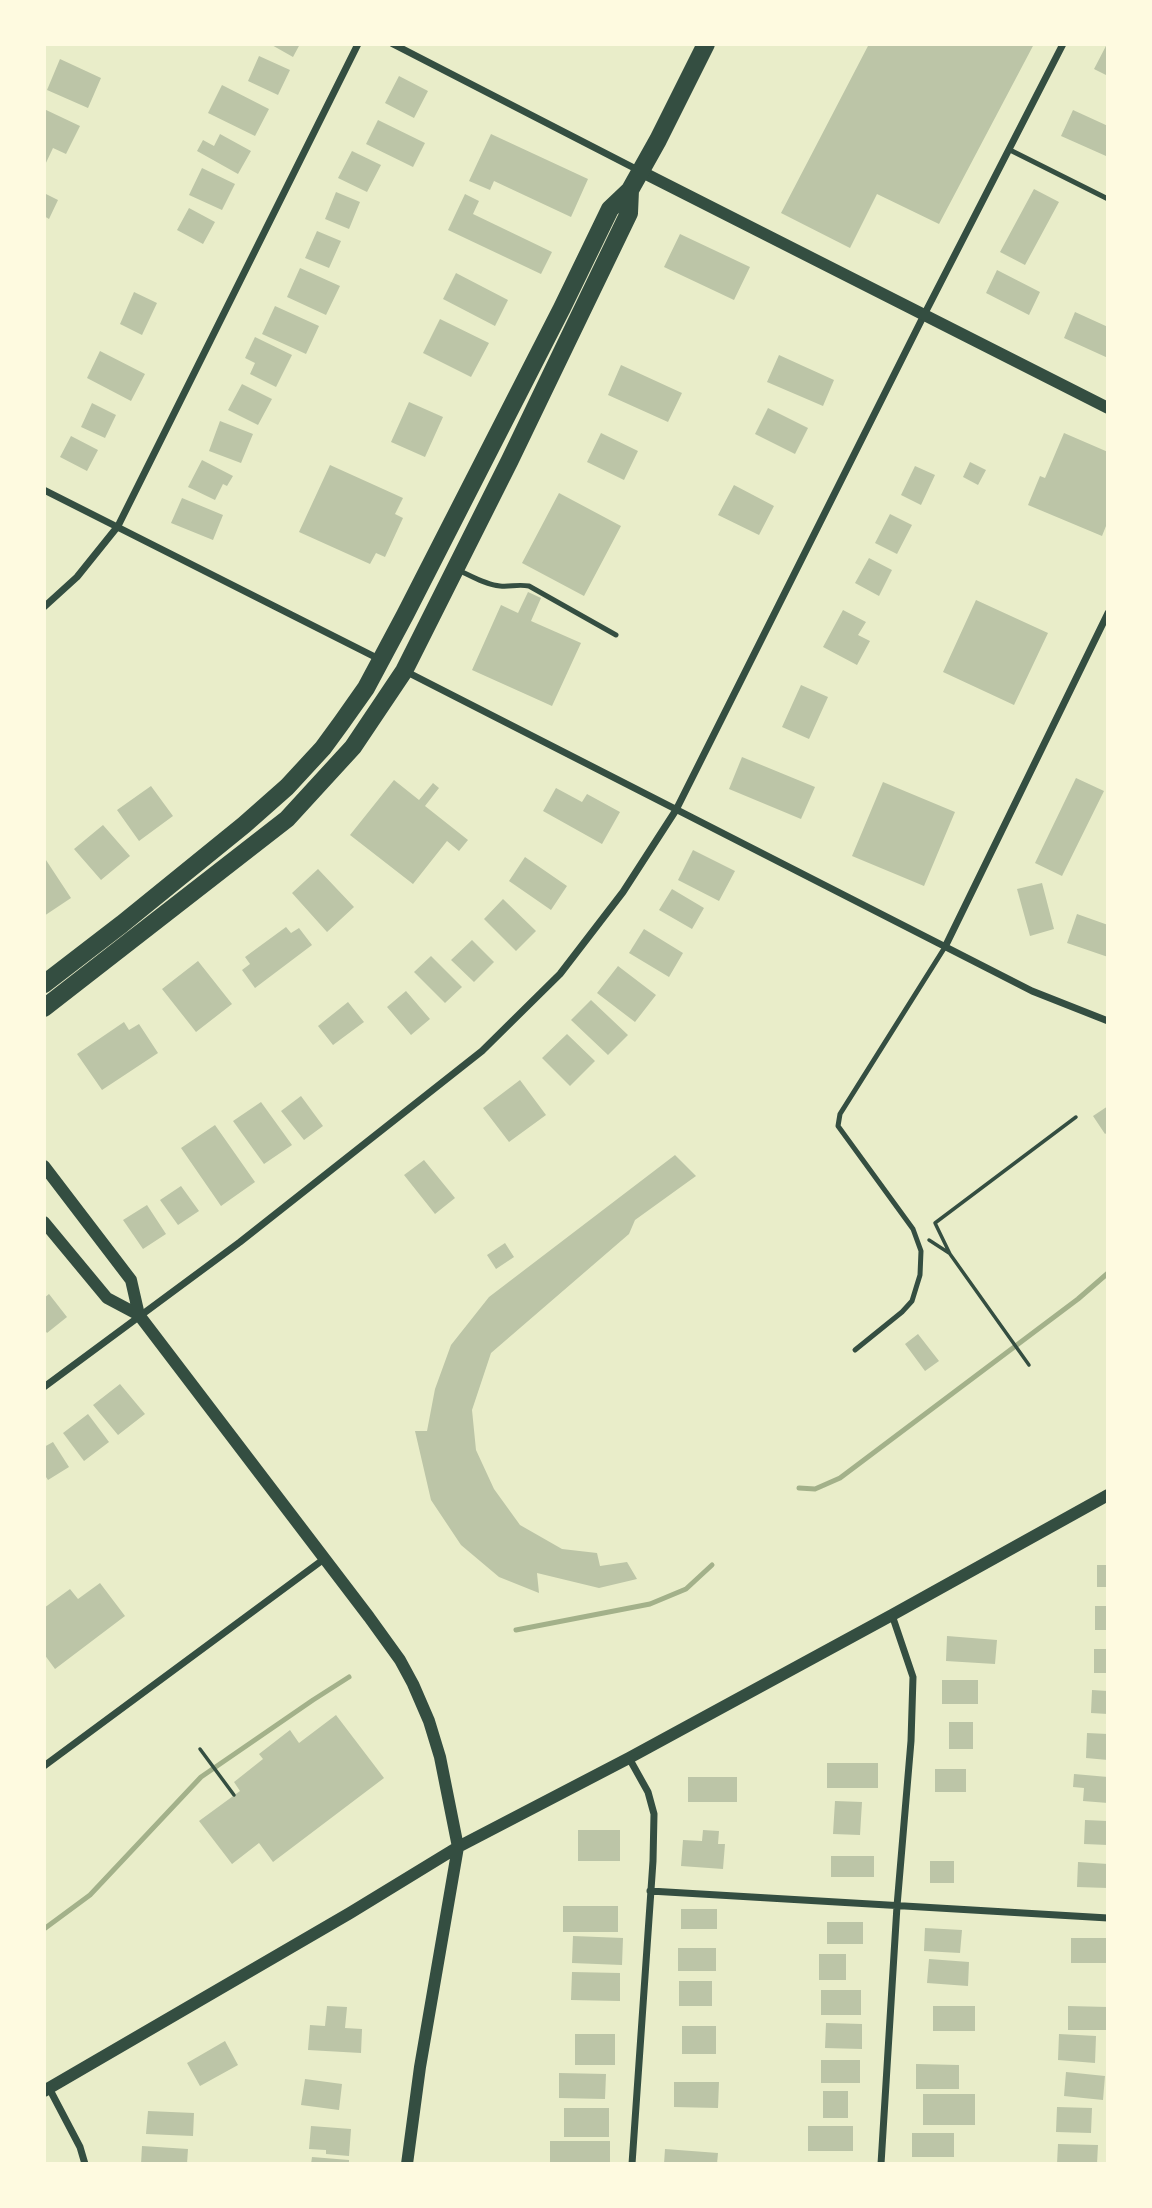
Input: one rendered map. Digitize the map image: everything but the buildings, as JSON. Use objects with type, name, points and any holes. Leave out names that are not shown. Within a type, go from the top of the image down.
[{"type":"main road","points":[[44,984],[153,900],[288,787],[323,748],[366,688],[562,308],[610,209],[630,190],[706,44]]},
{"type":"main road","points":[[44,1008],[287,819],[353,747],[404,670],[455,569],[610,257],[629,213],[630,190]]},
{"type":"street","points":[[44,607],[77,577],[118,526],[358,44]]},
{"type":"street","points":[[394,44],[640,172],[1108,408]]},
{"type":"street","points":[[44,1387],[240,1242],[497,1038],[560,974],[623,892],[676,810],[1063,44]]},
{"type":"street","points":[[44,490],[381,660]]},
{"type":"street","points":[[944,947],[1108,613]]},
{"type":"street","points":[[404,670],[1032,991],[1108,1021]]},
{"type":"street","points":[[44,1166],[131,1280],[139,1315],[400,1660],[429,1721],[440,1757],[458,1847],[420,2067],[407,2164]]},
{"type":"street","points":[[44,1222],[107,1298],[139,1315]]},
{"type":"street","points":[[85,2164],[80,2147],[46,2089],[350,1913],[458,1847],[629,1758],[1108,1495]]},
{"type":"street","points":[[44,1766],[324,1559]]},
{"type":"street","points":[[881,2164],[897,1906],[911,1741],[913,1677],[892,1615]]},
{"type":"street","points":[[629,1758],[648,1792],[654,1814],[632,2164]]},
{"type":"street","points":[[650,1891],[1108,1918]]},
{"type":"lane","points":[[1010,150],[1108,199]]},
{"type":"lane","points":[[455,569],[492,585],[529,586],[616,635]]},
{"type":"lane","points":[[855,1350],[912,1301],[920,1275],[921,1251],[913,1229],[838,1126],[840,1114],[944,947]]},
{"type":"path","points":[[1029,1366],[950,1254],[935,1223],[1076,1117]]},
{"type":"path","points":[[200,1749],[234,1795]]},
{"type":"waterway","points":[[799,1488],[815,1489],[840,1478],[1078,1299],[1108,1273]]},
{"type":"waterway","points":[[516,1630],[650,1604],[686,1589],[712,1565]]},
{"type":"waterway","points":[[44,1929],[90,1895],[201,1777],[349,1677]]}]
